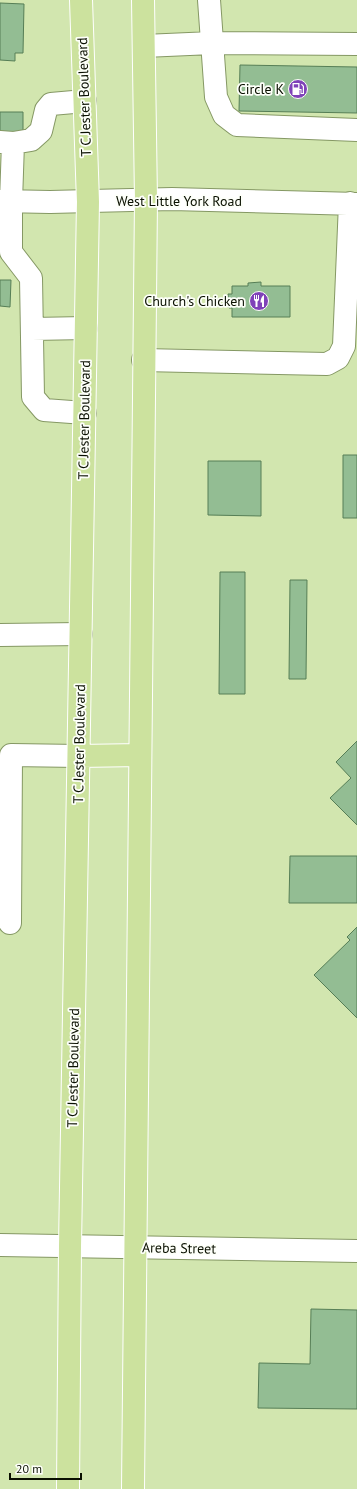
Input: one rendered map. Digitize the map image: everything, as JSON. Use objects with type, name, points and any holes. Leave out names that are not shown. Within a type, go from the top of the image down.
[{"type":"main road","name":"T C Jester Boulevard","points":[[68,1489],[70,1246],[88,202],[81,0]]},
{"type":"main road","points":[[133,1489],[143,360],[146,200],[143,0]]},
{"type":"main road","points":[[79,756],[140,755]]},
{"type":"street","points":[[209,0],[216,97],[224,115],[236,125],[357,130]]},
{"type":"street","points":[[144,46],[212,42],[357,44]]},
{"type":"street","points":[[85,101],[51,104],[46,110],[41,132],[31,140],[7,143],[5,201],[6,252],[31,278],[33,397],[44,410],[85,413]]},
{"type":"street","name":"West Little York Road","points":[[5,201],[88,202],[172,199],[354,204]]},
{"type":"street","points":[[143,360],[327,364],[338,358],[344,346],[354,204]]},
{"type":"street","points":[[32,329],[86,328]]},
{"type":"street","points":[[0,635],[81,634]]},
{"type":"street","points":[[10,923],[11,755],[79,756]]},
{"type":"street","name":"Areba Street","points":[[0,1245],[357,1251]]},
{"type":"building","points":[[0,3],[24,4],[23,53],[15,53],[15,61],[0,60]]},
{"type":"building","name":"Circle K","points":[[240,65],[357,67],[357,113],[239,111]]},
{"type":"building","points":[[0,112],[23,112],[23,139],[0,138]]},
{"type":"building","points":[[0,280],[11,280],[10,307],[0,306]]},
{"type":"building","name":"Church's Chicken","points":[[261,282],[261,286],[290,286],[290,317],[232,317],[232,308],[229,308],[228,294],[232,294],[232,286],[248,286],[248,283]]},
{"type":"building","points":[[343,455],[357,455],[357,518],[343,518]]},
{"type":"building","points":[[208,461],[261,461],[261,516],[208,515]]},
{"type":"building","points":[[220,572],[245,572],[245,694],[219,694]]},
{"type":"building","points":[[290,580],[307,580],[306,679],[289,679]]},
{"type":"building","points":[[357,741],[357,825],[330,798],[351,778],[336,762]]},
{"type":"building","points":[[290,856],[357,856],[357,903],[289,903]]},
{"type":"building","points":[[357,927],[357,1018],[314,975],[350,940],[347,937]]},
{"type":"building","points":[[311,1309],[357,1310],[357,1409],[258,1408],[259,1363],[310,1364]]},
{"type":"place","name":"Circle K","points":[[298,89]]},
{"type":"place","name":"Church's Chicken","points":[[259,301]]}]
